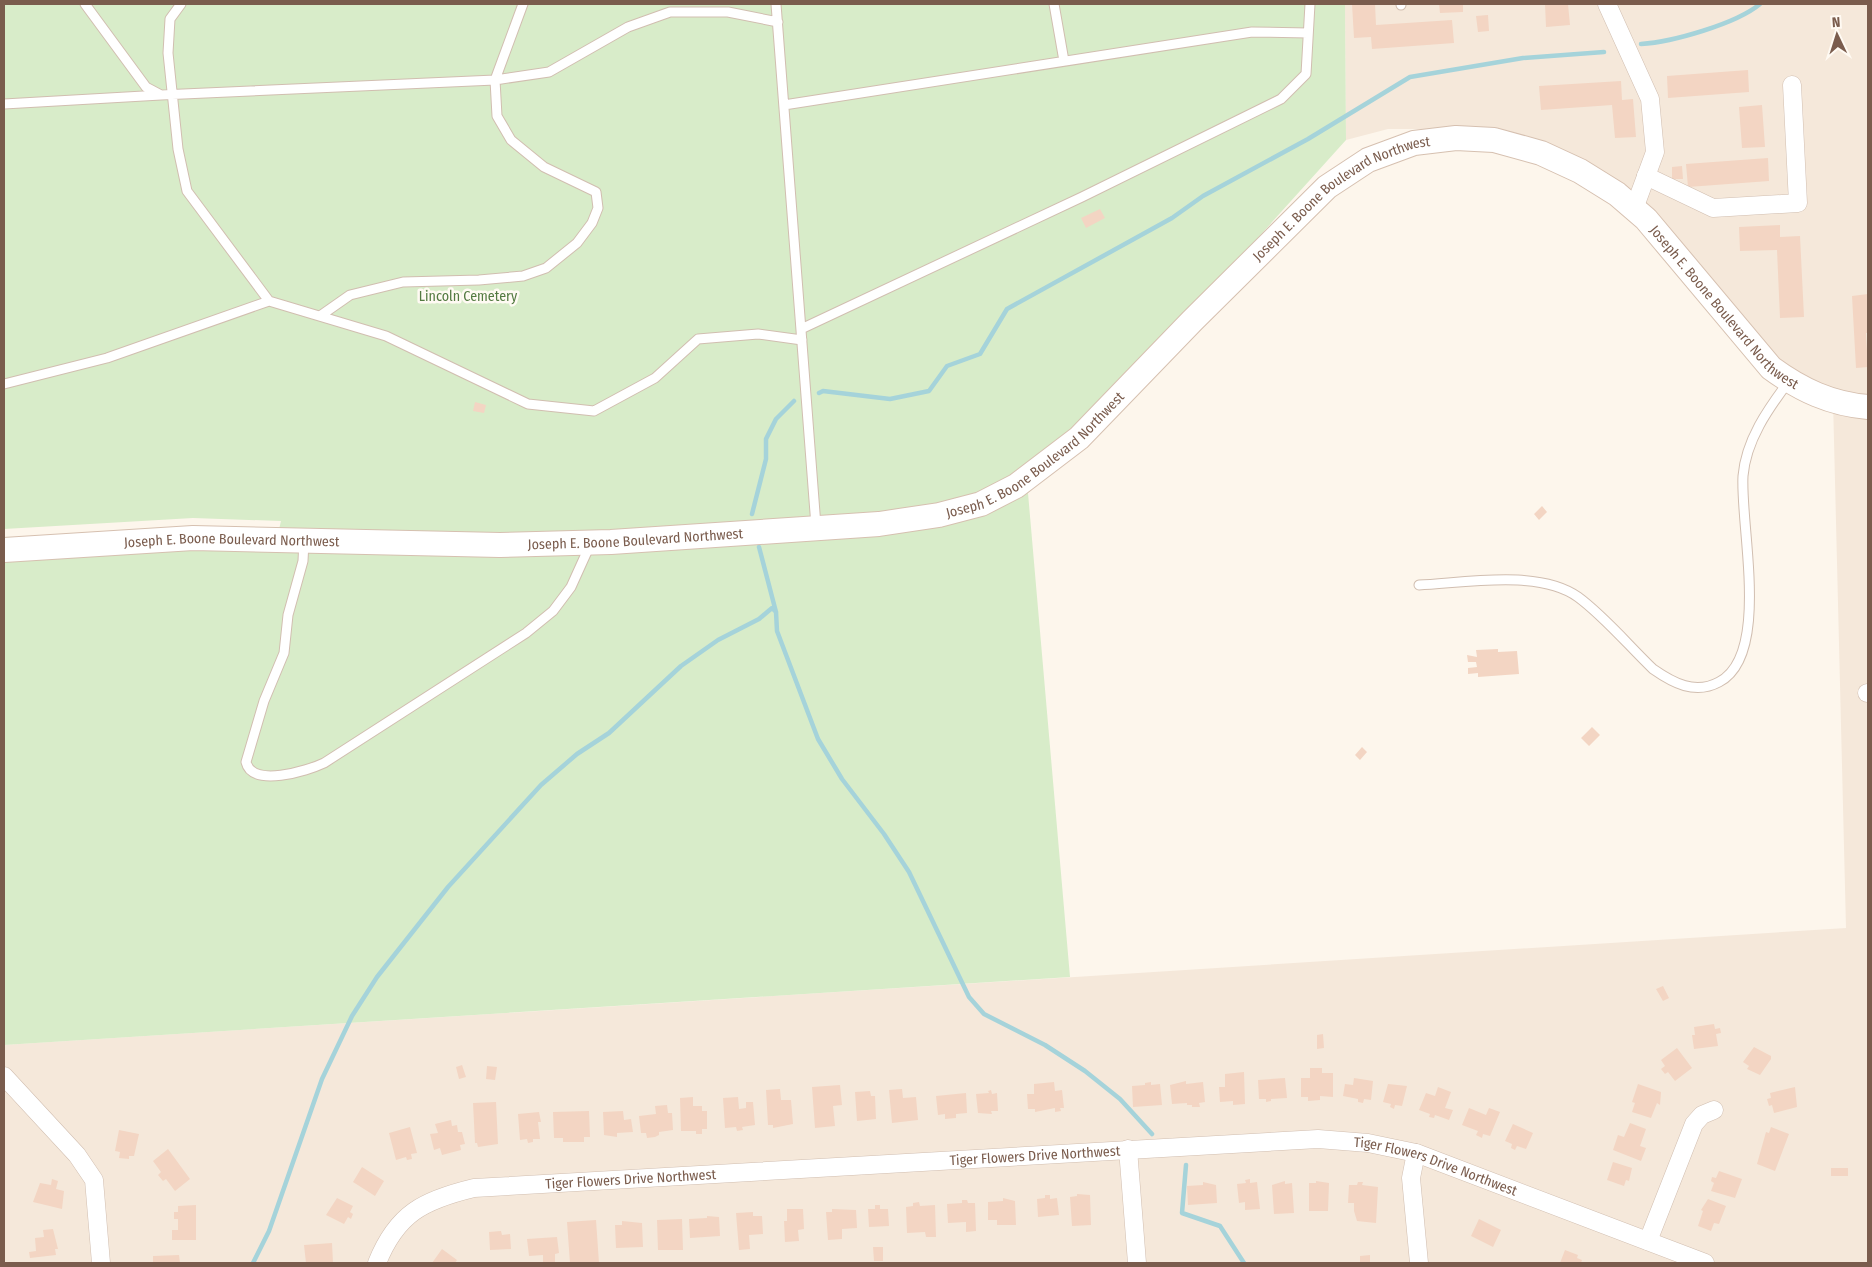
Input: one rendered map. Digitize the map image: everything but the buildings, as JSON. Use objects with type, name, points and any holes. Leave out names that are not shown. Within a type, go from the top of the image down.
[{"type":"main road","name":"Joseph E. Boone Boulevard Northwest","points":[[4,550],[193,538],[500,545],[591,542],[879,524],[939,515],[981,504],[1016,486],[1079,438],[1192,321],[1327,187],[1368,160],[1414,143],[1456,138],[1494,140],[1541,153],[1580,170],[1616,194],[1646,219],[1771,368],[1789,381],[1822,398],[1868,407]]},
{"type":"street","points":[[1607,4],[1650,99],[1655,152],[1634,209]]},
{"type":"street","points":[[1646,176],[1713,208],[1798,202],[1792,85]]},
{"type":"street","points":[[4,1076],[77,1155],[94,1180],[101,1263]]},
{"type":"street","points":[[1648,1241],[1694,1124],[1702,1115],[1714,1110]]},
{"type":"street","name":"Tiger Flowers Drive Northwest","points":[[377,1263],[384,1246],[399,1225],[420,1207],[440,1196],[474,1188],[1318,1139],[1368,1143],[1416,1153],[1706,1263]]},
{"type":"street","points":[[1128,1149],[1137,1263]]},
{"type":"street","points":[[1416,1153],[1411,1178],[1419,1263]]},
{"type":"lane","points":[[85,4],[146,87],[161,95]]},
{"type":"lane","points":[[181,4],[170,18],[168,53],[178,149],[187,190],[269,302]]},
{"type":"lane","points":[[320,316],[350,295],[402,282],[479,280],[523,276],[546,268],[576,243],[592,224],[598,208],[596,192],[544,167],[511,140],[497,116],[495,80],[523,4]]},
{"type":"lane","points":[[776,4],[816,529]]},
{"type":"lane","points":[[1054,4],[1064,61]]},
{"type":"lane","points":[[801,329],[1082,197],[1281,99],[1306,74],[1310,4]]},
{"type":"lane","points":[[4,104],[172,94],[495,80],[549,72],[628,26],[670,12],[728,12],[778,22]]},
{"type":"lane","points":[[784,105],[1252,32],[1308,33]]},
{"type":"lane","points":[[4,384],[107,358],[269,302],[386,336],[528,404],[594,411],[654,378],[698,339],[758,334],[802,340]]},
{"type":"lane","points":[[1419,585],[1515,580],[1558,587],[1577,596],[1653,669],[1667,678],[1697,689],[1713,686],[1726,679],[1738,666],[1745,651],[1748,634],[1749,611],[1743,499],[1743,475],[1747,454],[1767,414],[1789,381]]},
{"type":"lane","points":[[304,540],[303,561],[288,615],[284,653],[264,701],[246,762],[247,769],[253,773],[270,775],[300,773],[324,763],[526,632],[554,611],[572,586],[591,542]]},
{"type":"shaded area","points":[[1345,4],[1868,4],[1868,1263],[4,1263],[4,1045],[1846,928],[1833,400],[1771,379],[1638,215],[1492,129],[1388,129],[1346,140]]},
{"type":"green space","name":"Lincoln Cemetery","points":[[4,4],[1345,4],[1346,140],[1028,493],[1070,977],[4,1045],[4,560],[194,548],[274,550],[281,521],[193,518],[4,529]]},
{"type":"waterway","points":[[1641,44],[1669,40],[1703,31],[1736,18],[1760,4]]},
{"type":"waterway","points":[[819,393],[823,391],[890,399],[929,391],[947,366],[980,354],[1007,309],[1172,218],[1203,196],[1308,139],[1410,77],[1523,58],[1604,52]]},
{"type":"waterway","points":[[752,514],[766,459],[766,439],[776,419],[794,401]]},
{"type":"waterway","points":[[759,547],[776,612],[777,631],[818,739],[842,779],[884,834],[909,872],[969,997],[984,1014],[1045,1045],[1085,1071],[1120,1099],[1152,1134]]},
{"type":"waterway","points":[[253,1263],[269,1231],[322,1079],[352,1016],[377,977],[448,887],[541,785],[577,754],[609,733],[681,666],[718,640],[759,619],[772,608],[776,612]]},
{"type":"waterway","points":[[1186,1165],[1182,1213],[1220,1226],[1244,1263]]}]
